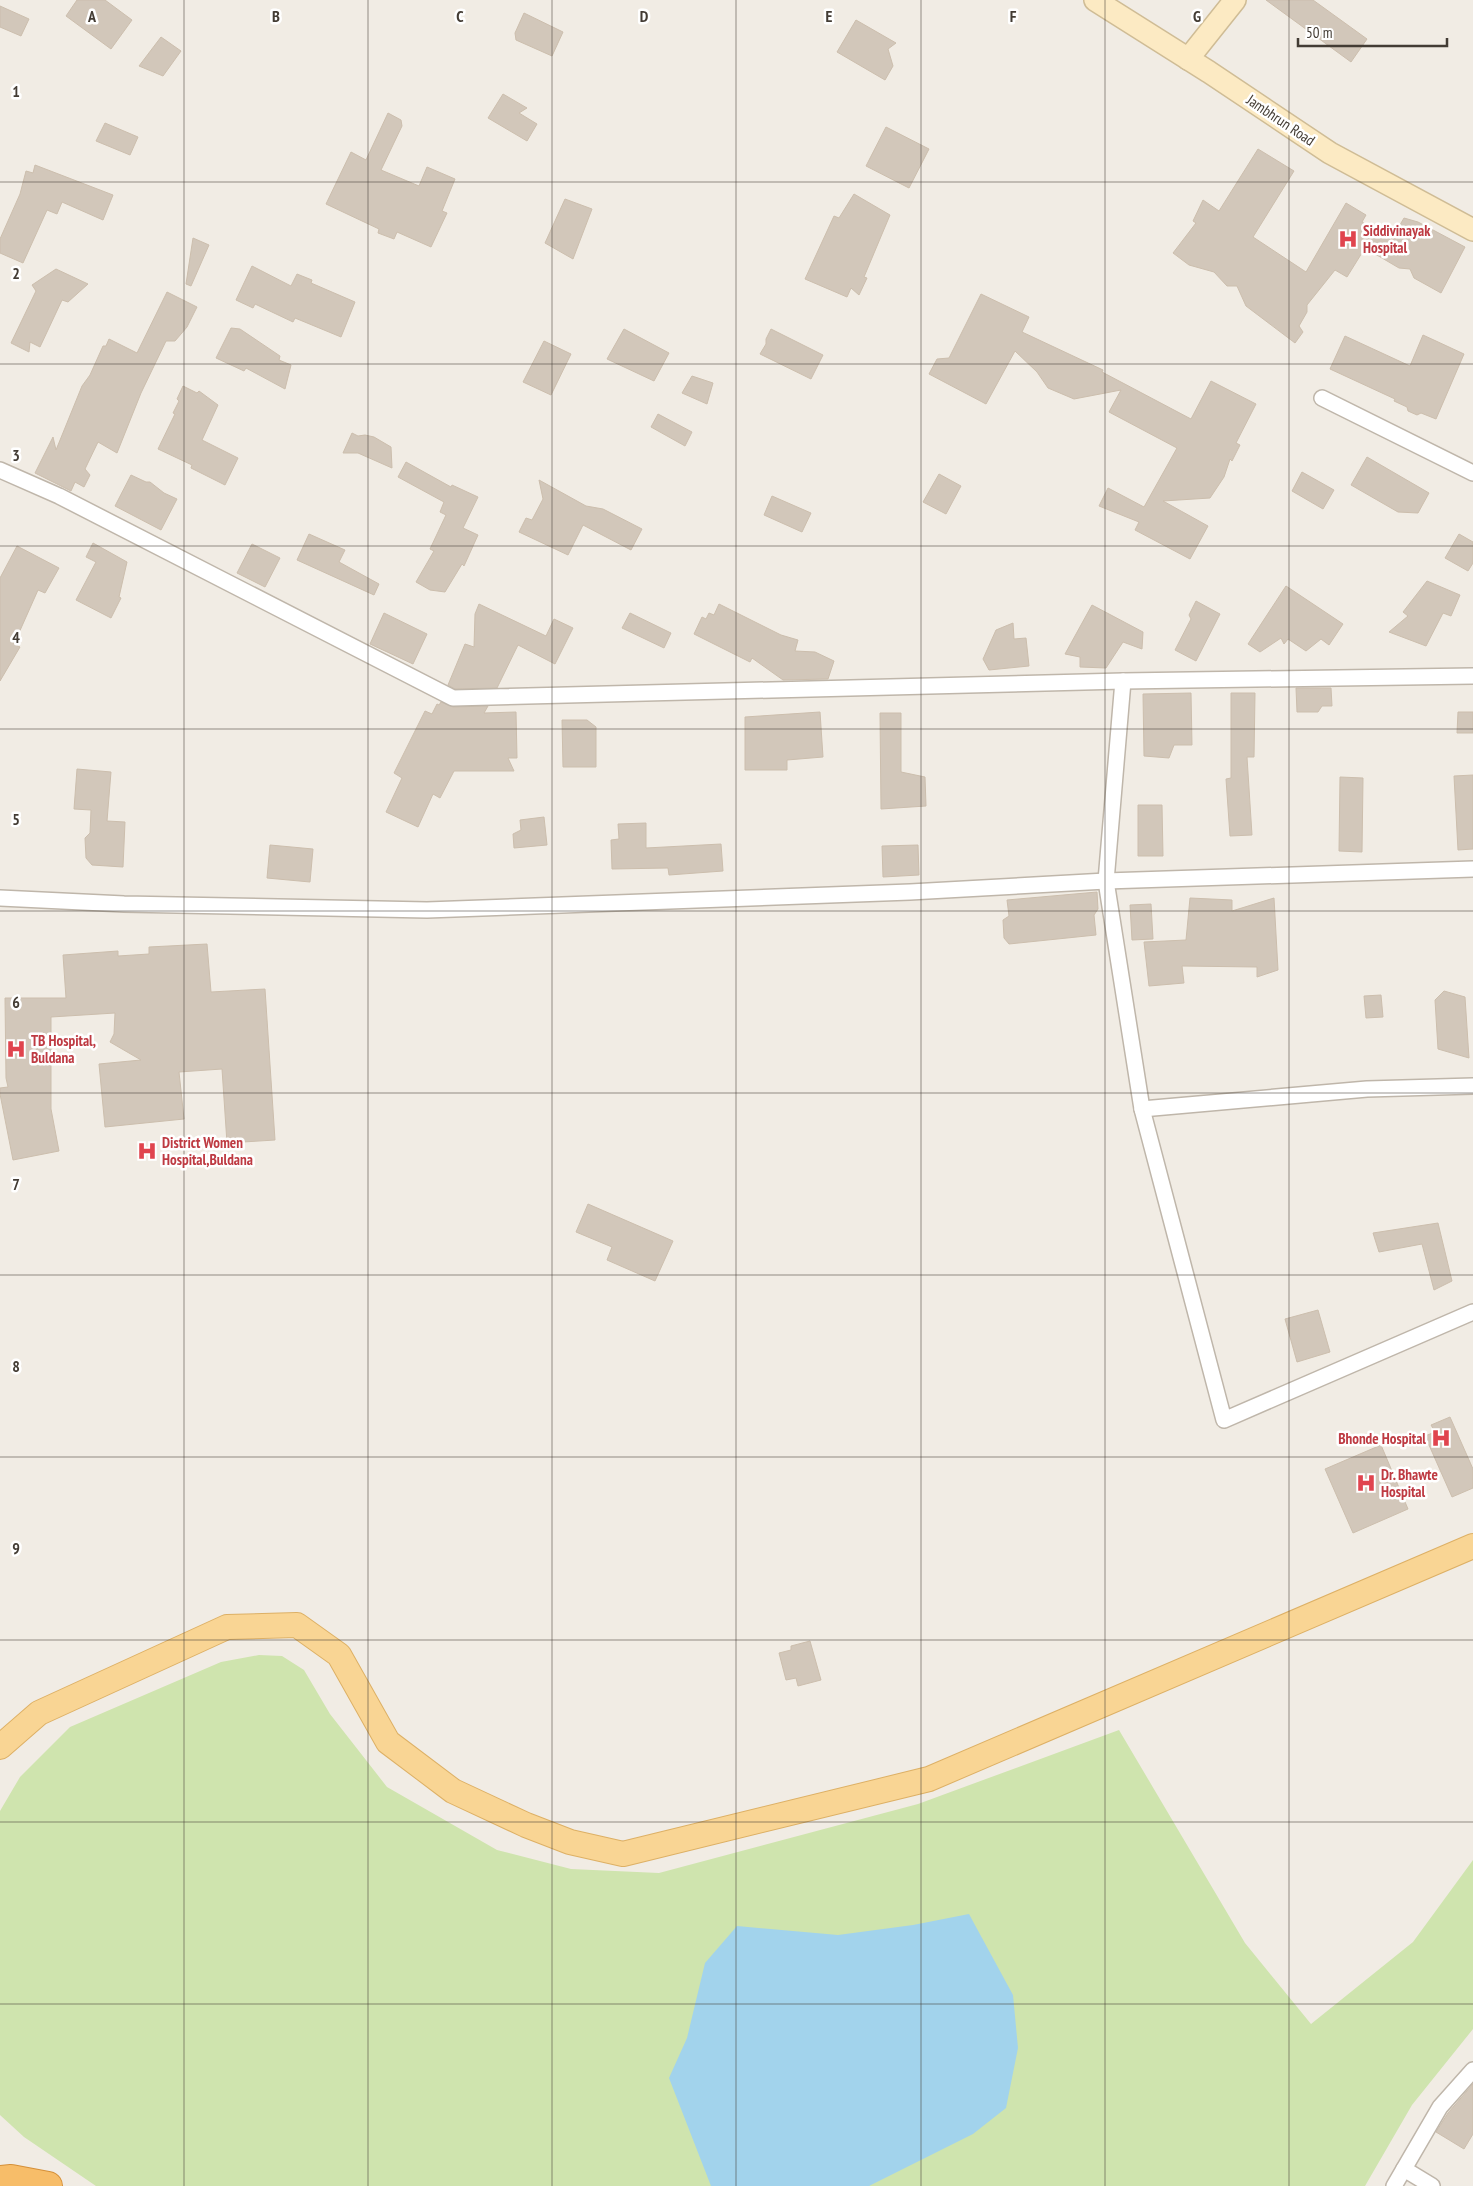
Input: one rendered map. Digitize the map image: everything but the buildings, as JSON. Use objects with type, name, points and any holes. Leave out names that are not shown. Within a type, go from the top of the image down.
[{"type":"highway","points":[[0,2180],[11,2179],[48,2186]]},
{"type":"main road","points":[[0,1747],[39,1714],[227,1627],[297,1625],[339,1655],[388,1742],[453,1791],[526,1825],[570,1842],[623,1854],[929,1779],[1473,1546]]},
{"type":"street","name":"Jambhrun Road","points":[[1095,0],[1330,153],[1473,230]]},
{"type":"street","points":[[1188,59],[1235,0]]},
{"type":"street","points":[[1322,398],[1473,473]]},
{"type":"street","points":[[0,470],[59,496],[453,698],[1123,681],[1473,676]]},
{"type":"street","points":[[1123,681],[1106,880],[1142,1109],[1224,1420],[1473,1312]]},
{"type":"street","points":[[0,898],[124,904],[427,910],[910,892],[1106,880],[1473,869]]},
{"type":"street","points":[[1142,1109],[1368,1089],[1473,1086]]},
{"type":"street","points":[[1394,2186],[1440,2107],[1473,2070]]},
{"type":"street","points":[[1404,2169],[1432,2186]]},
{"type":"green space","points":[[259,1655],[282,1656],[304,1670],[330,1714],[387,1787],[497,1850],[571,1869],[659,1873],[918,1804],[1119,1730],[1245,1943],[1311,2024],[1413,1942],[1473,1860],[1473,2029],[1412,2105],[1365,2186],[96,2186],[24,2137],[0,2115],[0,1811],[20,1777],[70,1727],[221,1662]]},
{"type":"water","points":[[969,1914],[1013,1995],[1018,2048],[1006,2108],[973,2134],[869,2186],[711,2186],[669,2078],[687,2038],[705,1963],[737,1926],[838,1935],[913,1925]]},
{"type":"place","name":"Siddivinayak Hospital","points":[[1348,239]]},
{"type":"place","name":"TB Hospital, Buldana","points":[[16,1049]]},
{"type":"place","name":"District Women Hospital,Buldana","points":[[147,1151]]},
{"type":"place","name":"Bhonde Hospital","points":[[1441,1438]]},
{"type":"place","name":"Dr. Bhawte Hospital","points":[[1366,1483]]}]
